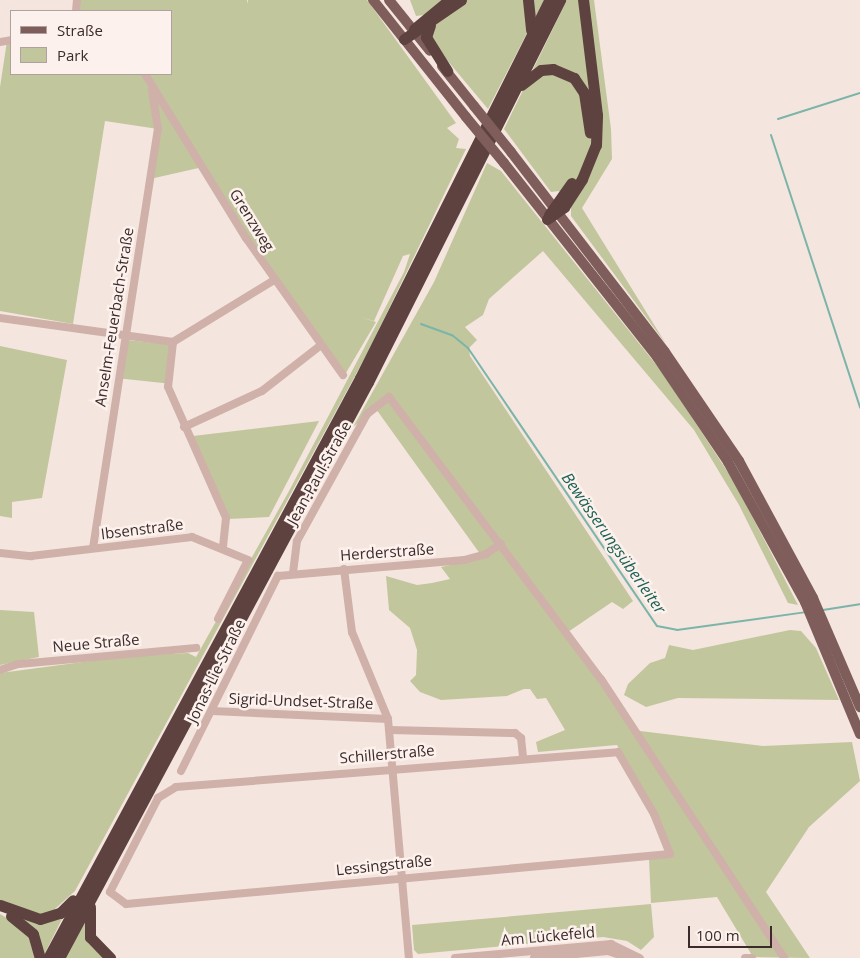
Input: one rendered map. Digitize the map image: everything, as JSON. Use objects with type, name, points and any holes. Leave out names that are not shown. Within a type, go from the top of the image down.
[{"type":"highway","points":[[404,39],[449,0]]},
{"type":"highway","points":[[414,32],[430,25],[462,0]]},
{"type":"highway","points":[[528,0],[532,34]]},
{"type":"highway","points":[[48,958],[83,887],[360,378],[549,0]]},
{"type":"highway","points":[[59,958],[107,865],[368,382],[518,87],[560,0]]},
{"type":"highway","points":[[547,218],[587,172],[596,145],[597,115],[583,0]]},
{"type":"highway","points":[[430,25],[426,37],[447,71]]},
{"type":"highway","points":[[518,87],[541,70],[553,69],[574,78],[584,93],[591,125],[589,143],[580,170],[556,209]]},
{"type":"highway","points":[[107,865],[86,924],[92,942],[110,958]]},
{"type":"highway","points":[[0,905],[32,918],[49,918],[64,910],[83,887]]},
{"type":"highway","points":[[0,912],[28,928],[38,942],[40,958]]},
{"type":"main road","points":[[373,0],[504,163],[684,395],[754,505],[809,600]]},
{"type":"main road","points":[[389,0],[556,209],[699,400],[755,488],[860,707]]},
{"type":"main road","points":[[821,626],[860,734]]},
{"type":"street","name":"Grenzweg","points":[[145,75],[152,90],[274,280],[343,375]]},
{"type":"street","name":"Anselm-Feuerbach-Straße","points":[[94,548],[158,128],[152,90]]},
{"type":"street","points":[[0,318],[125,338],[173,342],[274,280]]},
{"type":"street","points":[[173,342],[168,387],[184,427],[226,518],[223,548]]},
{"type":"street","points":[[184,427],[262,391],[321,345]]},
{"type":"street","name":"Jean-Paul-Straße","points":[[293,573],[296,541],[367,414],[389,397],[501,544]]},
{"type":"street","name":"Ibsenstraße","points":[[0,553],[31,556],[192,537],[223,548],[248,560],[218,619]]},
{"type":"street","points":[[501,544],[601,679],[784,958]]},
{"type":"street","name":"Herderstraße","points":[[274,582],[283,574],[464,560],[486,554],[501,544]]},
{"type":"street","points":[[344,569],[355,641],[388,719],[390,730],[408,958]]},
{"type":"street","name":"Jonas-Lie-Straße","points":[[181,771],[212,712],[274,582]]},
{"type":"street","name":"Neue Straße","points":[[0,670],[19,664],[196,648]]},
{"type":"street","name":"Sigrid-Undset-Straße","points":[[212,712],[388,719]]},
{"type":"street","points":[[390,730],[515,733],[521,738],[523,756]]},
{"type":"street","name":"Schillerstraße","points":[[110,888],[160,795],[182,786],[523,756],[618,752],[654,814],[670,854]]},
{"type":"street","name":"Lessingstraße","points":[[110,888],[116,900],[126,904],[670,854]]},
{"type":"street","name":"Am Lückefeld","points":[[455,958],[610,944],[640,958]]},
{"type":"street","name":"Am Lückefeld","points":[[534,958],[608,951],[628,958]]},
{"type":"green space","points":[[77,0],[247,0],[248,4],[248,0],[367,0],[456,123],[447,128],[459,139],[456,148],[466,149],[368,352],[75,891],[47,916],[0,902],[0,673],[128,656],[188,653],[196,657],[289,491],[404,272],[410,254],[403,256],[374,321],[360,317],[376,322],[343,378],[203,167],[150,179],[158,129],[105,121],[73,324],[0,311],[0,87],[7,41],[10,40],[10,75],[172,75],[172,10],[76,10]]},
{"type":"green space","points":[[410,0],[544,0],[488,109],[431,41],[424,15],[416,16]]},
{"type":"green space","points":[[567,0],[594,0],[611,129],[612,159],[582,208],[666,344],[571,216],[571,202],[559,191],[551,192],[504,129]]},
{"type":"green space","points":[[487,163],[501,171],[662,372],[735,483],[798,605],[788,603],[739,505],[694,430],[543,251],[489,299],[483,315],[465,327],[477,340],[469,348],[470,356],[633,601],[623,609],[612,602],[565,634],[632,730],[763,746],[852,742],[860,781],[809,827],[766,892],[810,958],[753,957],[717,897],[651,903],[649,859],[673,857],[617,745],[538,752],[536,742],[565,730],[546,698],[537,699],[530,689],[524,689],[507,696],[441,700],[420,692],[410,681],[416,675],[417,650],[410,628],[389,610],[386,576],[417,585],[432,583],[450,579],[441,567],[483,558],[376,409],[353,427],[434,282]]},
{"type":"green space","points":[[127,340],[172,345],[168,383],[123,379]]},
{"type":"green space","points":[[0,346],[67,360],[42,498],[12,502],[12,518],[0,516]]},
{"type":"green space","points":[[319,421],[269,517],[228,519],[193,436]]},
{"type":"green space","points":[[0,610],[34,612],[39,657],[0,665]]},
{"type":"green space","points":[[790,630],[801,631],[816,648],[839,700],[678,698],[646,707],[624,695],[628,684],[650,663],[665,658],[669,645],[693,650]]},
{"type":"green space","points":[[651,904],[654,937],[641,950],[627,941],[603,937],[418,954],[414,950],[412,925]]},
{"type":"green space","points":[[65,913],[43,957],[23,918]]},
{"type":"green space","points":[[0,914],[26,929],[35,958],[0,958]]},
{"type":"green space","points":[[84,918],[87,937],[106,958],[65,958]]},
{"type":"waterway","points":[[778,119],[860,93]]},
{"type":"waterway","points":[[771,135],[860,408]]},
{"type":"waterway","name":"Bewässerungsüberleiter","points":[[421,324],[452,335],[468,348],[657,626],[677,630],[806,612]]},
{"type":"waterway","name":"Bewässerungsüberleiter","points":[[823,610],[860,604]]}]
